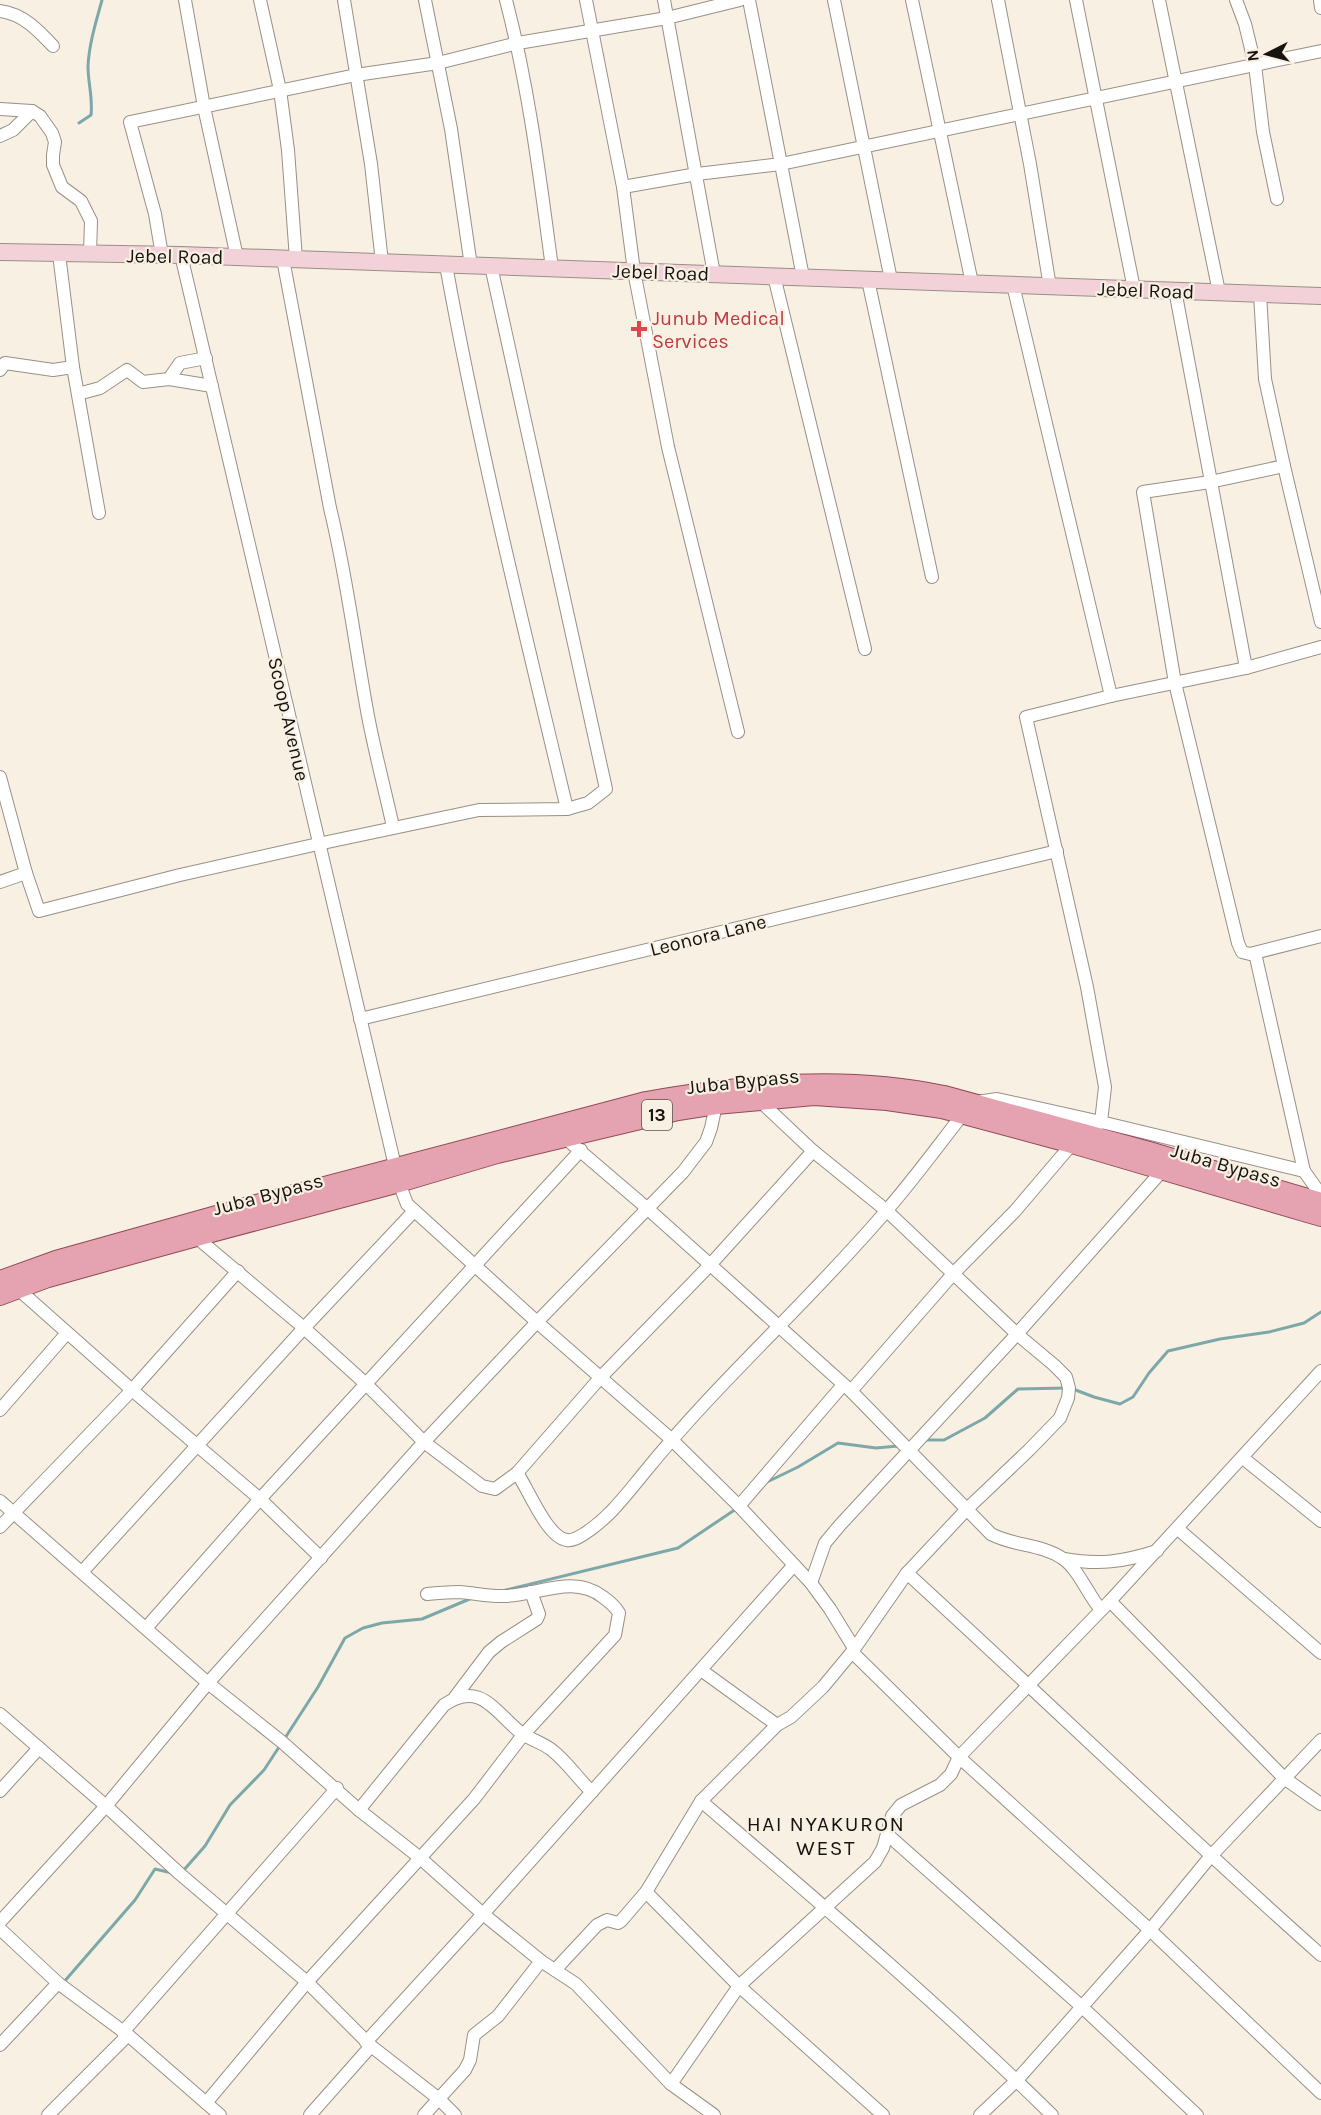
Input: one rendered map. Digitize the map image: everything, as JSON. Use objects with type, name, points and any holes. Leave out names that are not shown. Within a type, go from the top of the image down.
[{"type":"main road","name":"Jebel Road","points":[[0,252],[181,255],[1321,296]]},
{"type":"main road","name":"Juba Bypass","points":[[0,1296],[48,1278],[196,1237],[646,1101],[747,1086],[813,1083],[888,1086],[928,1092],[968,1108],[1078,1139],[1321,1202]]},
{"type":"main road","name":"Juba Bypass","points":[[0,1280],[88,1251],[397,1175],[497,1154],[656,1115],[716,1105],[814,1096],[968,1108]]},
{"type":"main road","name":"Juba Bypass","points":[[1078,1139],[1162,1170],[1321,1217]]},
{"type":"street","points":[[185,0],[204,107],[237,257]]},
{"type":"street","points":[[260,0],[280,90],[288,150],[290,259],[330,508],[349,599],[368,716],[393,827]]},
{"type":"street","points":[[344,0],[371,164],[382,262]]},
{"type":"street","points":[[425,0],[451,129],[471,266]]},
{"type":"street","points":[[506,0],[518,44],[536,144],[552,268]]},
{"type":"street","points":[[586,0],[623,187],[634,271],[668,447],[738,732]]},
{"type":"street","points":[[664,0],[714,274]]},
{"type":"street","points":[[162,255],[155,214],[130,122],[356,75],[438,63],[518,44],[667,18],[740,0]]},
{"type":"street","points":[[749,0],[803,277]]},
{"type":"street","points":[[834,0],[891,280]]},
{"type":"street","points":[[912,0],[972,283]]},
{"type":"street","points":[[998,0],[1050,287]]},
{"type":"street","points":[[1076,0],[1134,289]]},
{"type":"street","points":[[1159,0],[1219,292]]},
{"type":"street","points":[[1236,0],[1245,24],[1255,65],[1263,132],[1276,199]]},
{"type":"street","points":[[1320,0],[1321,8]]},
{"type":"street","points":[[0,11],[13,12],[36,28],[53,46]]},
{"type":"street","points":[[623,187],[697,174],[781,164],[1321,51]]},
{"type":"street","points":[[0,109],[32,111],[40,116],[55,138],[54,165],[62,187],[81,201],[87,209],[92,227],[90,254]]},
{"type":"street","points":[[0,136],[13,130],[32,111]]},
{"type":"street","points":[[59,254],[73,367],[99,513]]},
{"type":"street","name":"Scoop Avenue","points":[[181,255],[318,844],[397,1175],[407,1204],[671,1440],[739,1506],[811,1583],[830,1609],[853,1650],[959,1756],[1150,1930],[1321,2093]]},
{"type":"street","points":[[446,265],[462,354],[493,498],[567,808]]},
{"type":"street","points":[[0,777],[26,873],[39,911],[180,875],[479,810],[567,808],[588,803],[606,789],[491,266]]},
{"type":"street","points":[[774,276],[865,649]]},
{"type":"street","points":[[868,280],[932,577]]},
{"type":"street","points":[[1013,285],[1111,696]]},
{"type":"street","points":[[1175,290],[1246,668]]},
{"type":"street","points":[[1260,294],[1265,379],[1321,622]]},
{"type":"street","points":[[169,379],[180,363],[206,358]]},
{"type":"street","points":[[0,370],[5,363],[53,370],[73,367]]},
{"type":"street","points":[[78,394],[100,388],[127,370],[143,382],[169,379],[212,386]]},
{"type":"street","points":[[1284,466],[1210,482],[1143,492],[1175,683],[1238,943],[1242,952],[1250,954],[1321,936]]},
{"type":"street","points":[[739,1506],[1014,1211],[1078,1139],[1101,1122],[1105,1087],[1087,987],[1026,717],[1111,696],[1246,668],[1321,647]]},
{"type":"street","name":"Leonora Lane","points":[[360,1019],[1056,850]]},
{"type":"street","points":[[0,882],[26,873]]},
{"type":"street","points":[[1255,953],[1304,1171],[1321,1196]]},
{"type":"street","points":[[517,1473],[528,1490],[534,1507],[560,1537],[566,1540],[574,1539],[600,1523],[613,1511],[671,1440],[887,1211],[968,1108],[997,1099],[1304,1171]]},
{"type":"street","points":[[555,1970],[597,1925],[608,1920],[618,1923],[621,1921],[646,1892],[701,1801],[777,1725],[791,1717],[823,1686],[853,1650],[907,1573],[967,1509],[1060,1418],[1068,1398],[1066,1377],[887,1211],[813,1151],[760,1101]]},
{"type":"street","points":[[0,1922],[106,1806],[208,1683],[424,1442],[537,1322],[684,1172],[706,1142],[716,1105]]},
{"type":"street","points":[[565,1138],[648,1209],[847,1388],[991,1534],[1000,1539],[1047,1550],[1064,1558],[1086,1562],[1127,1560],[1158,1550]]},
{"type":"street","points":[[146,1628],[260,1499],[476,1267],[581,1150]]},
{"type":"street","points":[[196,1237],[304,1328],[366,1384],[424,1442],[489,1489],[495,1489],[517,1473],[600,1378],[710,1264],[813,1151]]},
{"type":"street","points":[[811,1583],[825,1543],[1017,1334],[1162,1170]]},
{"type":"street","points":[[82,1572],[414,1210]]},
{"type":"street","points":[[0,1527],[132,1390],[238,1271]]},
{"type":"street","points":[[18,1289],[260,1499],[321,1558]]},
{"type":"street","points":[[0,1410],[67,1333]]},
{"type":"street","points":[[671,2084],[739,1986],[875,1862],[888,1835],[892,1816],[901,1805],[940,1785],[951,1774],[959,1756],[1178,1529],[1320,1373]]},
{"type":"street","points":[[1243,1458],[1321,1521]]},
{"type":"street","points":[[0,1501],[208,1683],[337,1788],[359,1810],[419,1857],[483,1914],[541,1961],[576,1984],[671,2084],[714,2115]]},
{"type":"street","points":[[1178,1529],[1321,1653]]},
{"type":"street","points":[[1064,1558],[1075,1570],[1091,1599],[1105,1606],[1284,1778],[1321,1803]]},
{"type":"street","points":[[310,2115],[368,2044],[794,1565]]},
{"type":"street","points":[[907,1573],[1210,1857],[1321,1955]]},
{"type":"street","points":[[206,2103],[307,1982],[474,1799],[523,1735],[615,1635],[620,1613],[616,1607],[597,1593],[574,1585],[508,1596],[451,1592],[427,1594]]},
{"type":"street","points":[[359,1810],[444,1705],[455,1697],[489,1652],[537,1618],[539,1614],[531,1592]]},
{"type":"street","points":[[701,1670],[777,1725]]},
{"type":"street","points":[[455,1697],[466,1694],[483,1698],[523,1735],[555,1752],[592,1792]]},
{"type":"street","points":[[0,1714],[180,1874],[307,1982],[368,2044],[439,2099],[455,2115]]},
{"type":"street","points":[[980,2115],[1017,2080],[1150,1930],[1210,1857],[1321,1740]]},
{"type":"street","points":[[0,1791],[39,1748]]},
{"type":"street","points":[[48,2115],[125,2034],[337,1788]]},
{"type":"street","points":[[701,1801],[825,1908],[1017,2080],[1052,2115]]},
{"type":"street","points":[[888,1835],[1081,2006],[1197,2115]]},
{"type":"street","points":[[646,1892],[739,1986],[883,2115]]},
{"type":"street","points":[[0,1929],[57,1983],[125,2034],[220,2115]]},
{"type":"street","points":[[424,2115],[465,2070],[470,2060],[474,2036],[498,2016],[541,1961]]},
{"type":"street","points":[[0,2045],[57,1983]]},
{"type":"waterway","points":[[79,123],[91,115],[89,58],[102,0]]},
{"type":"waterway","points":[[1073,1389],[1120,1404],[1133,1397],[1168,1351],[1220,1339],[1269,1332],[1304,1323],[1321,1312]]},
{"type":"waterway","points":[[925,1440],[944,1440],[985,1418],[1018,1389],[1066,1388]]},
{"type":"waterway","points":[[765,1483],[798,1467],[838,1443],[876,1448],[898,1446]]},
{"type":"waterway","points":[[502,1591],[678,1548],[736,1509]]},
{"type":"waterway","points":[[285,1738],[318,1687],[345,1638],[363,1628],[382,1623],[422,1619],[472,1598]]},
{"type":"waterway","points":[[183,1871],[205,1846],[230,1805],[264,1770],[281,1744]]},
{"type":"waterway","points":[[63,1983],[135,1900],[155,1869],[172,1873]]},
{"type":"place","name":"Junub Medical Services","points":[[639,329]]},
{"type":"district","name":"HAI NYAKURON WEST","points":[[826,1836]]}]
